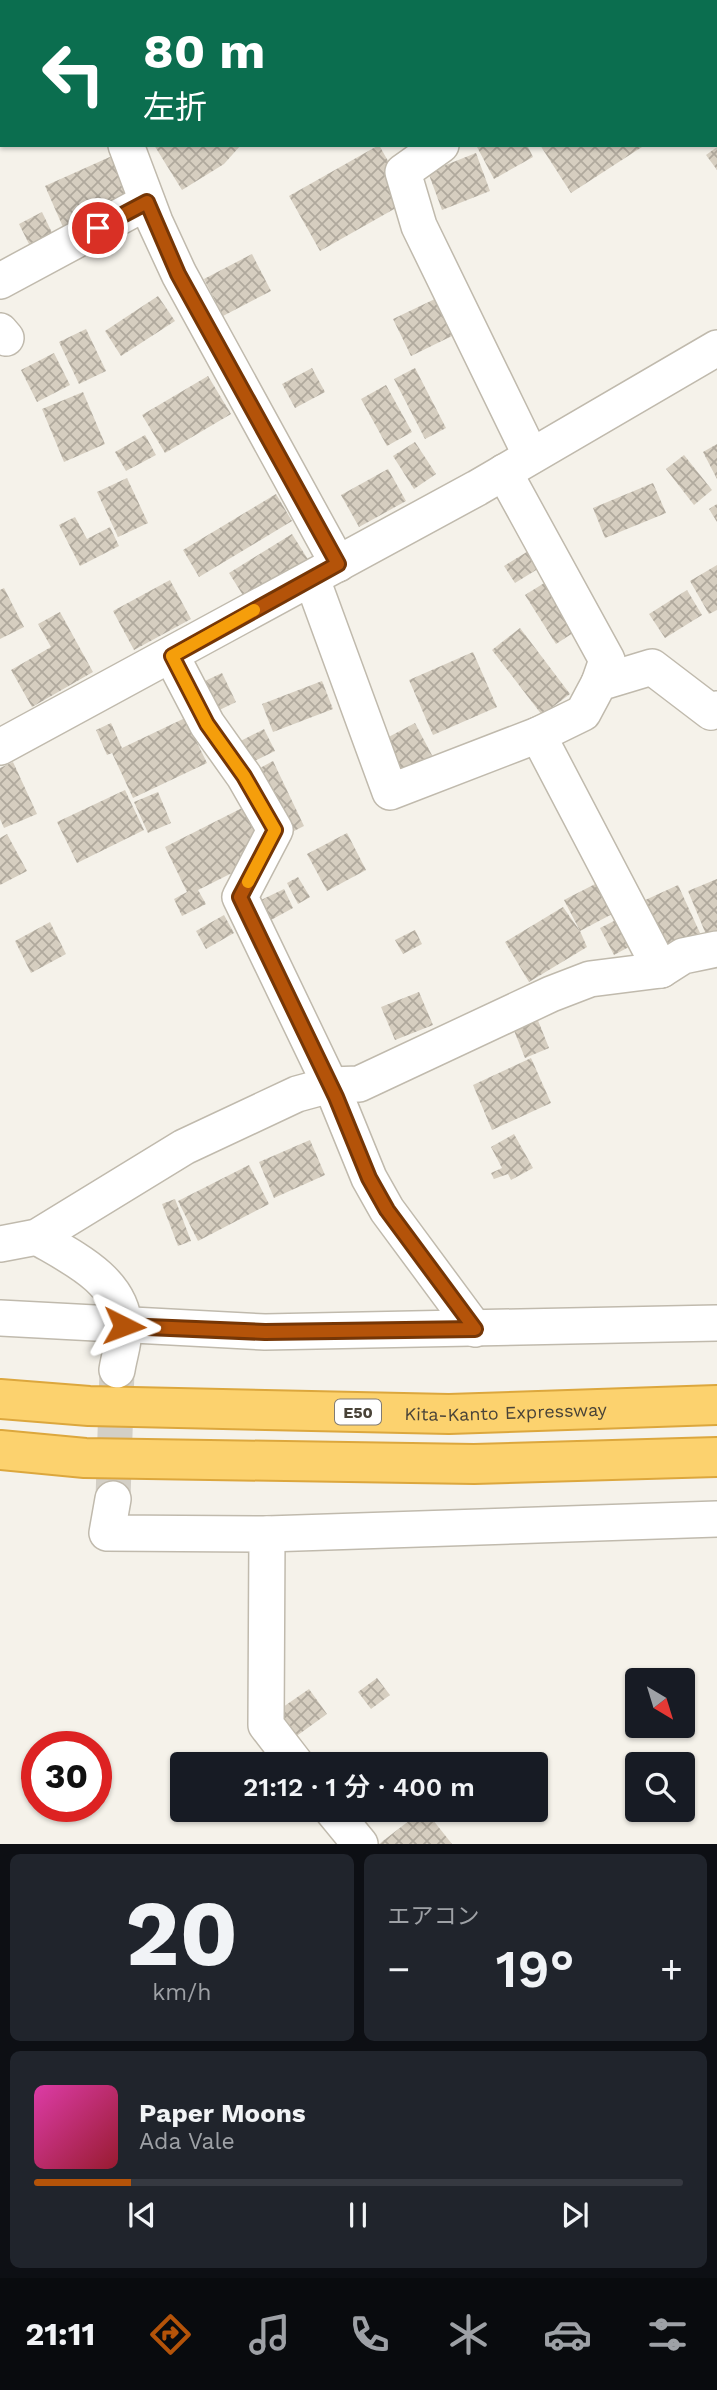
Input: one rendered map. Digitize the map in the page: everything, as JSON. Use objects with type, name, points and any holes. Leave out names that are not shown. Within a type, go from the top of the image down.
[{"type":"highway","name":"Kita-Kanto Expressway","points":[[0,1399],[89,1406],[449,1414],[717,1405]]},
{"type":"highway","points":[[0,1450],[85,1458],[474,1464],[717,1457]]},
{"type":"street","points":[[127,147],[178,274],[325,572],[390,792],[543,733]]},
{"type":"street","points":[[438,147],[403,172],[419,226],[517,464],[607,660],[599,683],[583,713],[538,735],[661,971]]},
{"type":"street","points":[[0,281],[147,202]]},
{"type":"street","points":[[0,747],[325,572],[717,348]]},
{"type":"street","points":[[172,656],[207,724],[244,776],[275,830],[240,897],[330,1086],[369,1178],[387,1210],[475,1329]]},
{"type":"street","points":[[599,683],[652,667],[711,712],[717,709]]},
{"type":"street","points":[[0,1244],[37,1237],[184,1147],[297,1094],[330,1086],[359,1084],[551,994],[590,979],[661,971],[683,956],[717,949]]},
{"type":"street","points":[[37,1237],[90,1269],[116,1298],[124,1326],[117,1370]]},
{"type":"street","points":[[0,1318],[265,1332],[717,1323]]},
{"type":"street","points":[[113,1499],[107,1533],[267,1534],[717,1519]]},
{"type":"street","points":[[267,1534],[266,1725],[287,1752]]},
{"type":"street","points":[[342,1822],[360,1844]]},
{"type":"building","points":[[155,147],[239,147],[224,164],[182,190]]},
{"type":"building","points":[[375,147],[380,147],[410,200],[320,251],[289,196]]},
{"type":"building","points":[[477,147],[528,147],[533,157],[494,179]]},
{"type":"building","points":[[541,147],[642,147],[571,193]]},
{"type":"building","points":[[717,147],[717,170],[706,155]]},
{"type":"building","points":[[476,153],[490,191],[442,210],[428,172]]},
{"type":"building","points":[[112,156],[133,204],[66,234],[45,186]]},
{"type":"building","points":[[42,212],[57,243],[34,254],[19,224]]},
{"type":"building","points":[[252,254],[271,291],[223,316],[204,279]]},
{"type":"building","points":[[158,296],[175,321],[121,356],[105,331]]},
{"type":"building","points":[[437,298],[454,335],[411,356],[393,319]]},
{"type":"building","points":[[86,329],[106,371],[79,384],[59,342]]},
{"type":"building","points":[[54,353],[70,385],[37,402],[21,370]]},
{"type":"building","points":[[312,368],[325,392],[295,408],[282,384]]},
{"type":"building","points":[[415,368],[446,428],[425,439],[394,379]]},
{"type":"building","points":[[208,376],[231,414],[165,453],[142,415]]},
{"type":"building","points":[[386,385],[412,432],[387,446],[361,399]]},
{"type":"building","points":[[83,392],[105,444],[64,462],[42,409]]},
{"type":"building","points":[[145,435],[156,455],[126,471],[115,452]]},
{"type":"building","points":[[415,442],[436,474],[414,489],[393,456]]},
{"type":"building","points":[[717,444],[717,479],[703,452]]},
{"type":"building","points":[[684,455],[712,490],[694,505],[666,469]]},
{"type":"building","points":[[388,469],[406,501],[359,527],[341,495]]},
{"type":"building","points":[[127,478],[148,523],[118,537],[97,492]]},
{"type":"building","points":[[653,483],[666,513],[605,538],[593,508]]},
{"type":"building","points":[[276,494],[292,521],[199,577],[183,550]]},
{"type":"building","points":[[717,504],[717,522],[709,509]]},
{"type":"building","points":[[75,517],[87,539],[110,527],[119,546],[80,566],[59,525]]},
{"type":"building","points":[[292,534],[309,561],[246,600],[229,573]]},
{"type":"building","points":[[530,550],[541,567],[515,583],[504,566]]},
{"type":"building","points":[[717,565],[717,610],[709,614],[690,581]]},
{"type":"building","points":[[170,580],[191,619],[134,650],[113,611]]},
{"type":"building","points":[[549,580],[579,629],[556,644],[525,595]]},
{"type":"building","points":[[4,588],[24,627],[0,639],[0,590]]},
{"type":"building","points":[[687,590],[702,615],[665,638],[649,614]]},
{"type":"building","points":[[60,612],[93,672],[32,707],[11,670],[51,647],[38,624]]},
{"type":"building","points":[[520,628],[570,694],[542,715],[492,650]]},
{"type":"building","points":[[473,652],[497,707],[433,735],[409,680]]},
{"type":"building","points":[[222,673],[236,702],[205,717],[192,687]]},
{"type":"building","points":[[322,681],[333,709],[273,732],[262,704]]},
{"type":"building","points":[[185,718],[207,763],[133,798],[112,753],[107,755],[96,730],[111,723],[122,748]]},
{"type":"building","points":[[415,723],[434,759],[400,776],[381,741]]},
{"type":"building","points":[[264,729],[275,751],[242,767],[231,746]]},
{"type":"building","points":[[273,761],[304,826],[278,839],[247,775]]},
{"type":"building","points":[[13,762],[37,814],[4,828],[0,819],[0,768]]},
{"type":"building","points":[[125,790],[144,830],[77,863],[57,822]]},
{"type":"building","points":[[158,792],[171,823],[148,833],[134,802]]},
{"type":"building","points":[[244,807],[268,855],[198,890],[206,904],[182,916],[174,899],[187,892],[165,847]]},
{"type":"building","points":[[347,833],[366,870],[327,891],[307,854]]},
{"type":"building","points":[[7,834],[27,871],[0,885],[0,838]]},
{"type":"building","points":[[298,877],[310,897],[298,904],[287,883]]},
{"type":"building","points":[[717,879],[717,941],[710,944],[688,891]]},
{"type":"building","points":[[599,882],[616,912],[580,931],[564,900]]},
{"type":"building","points":[[678,885],[700,933],[663,950],[641,902]]},
{"type":"building","points":[[284,889],[293,908],[271,920],[261,900]]},
{"type":"building","points":[[563,907],[580,931],[587,947],[529,982],[505,942]]},
{"type":"building","points":[[224,915],[234,933],[206,949],[196,931]]},
{"type":"building","points":[[624,916],[638,942],[614,955],[600,928]]},
{"type":"building","points":[[50,922],[66,954],[31,973],[15,941]]},
{"type":"building","points":[[415,930],[422,944],[403,954],[395,940]]},
{"type":"building","points":[[419,992],[433,1025],[395,1040],[381,1007]]},
{"type":"building","points":[[537,1018],[549,1048],[525,1058],[513,1028]]},
{"type":"building","points":[[531,1058],[551,1103],[492,1130],[473,1085]]},
{"type":"building","points":[[514,1134],[533,1168],[511,1180],[508,1174],[494,1179],[491,1173],[502,1168],[491,1147]]},
{"type":"building","points":[[310,1140],[325,1175],[274,1198],[259,1162]]},
{"type":"building","points":[[249,1165],[269,1204],[198,1241],[178,1201]]},
{"type":"building","points":[[175,1199],[191,1241],[178,1246],[162,1204]]},
{"type":"building","points":[[377,1678],[390,1695],[371,1709],[358,1692]]},
{"type":"building","points":[[309,1689],[327,1714],[291,1740],[273,1714]]},
{"type":"building","points":[[407,1822],[435,1822],[452,1844],[379,1844]]},
{"type":"tunnel","points":[[113,1499],[117,1370]]},
{"type":"slow traffic","points":[[248,882],[275,830],[244,776],[207,724],[172,656],[254,610]]},
{"type":"route","points":[[98,228],[147,202],[178,274],[338,564],[172,656],[207,724],[244,776],[275,830],[240,897],[336,1097],[369,1178],[387,1210],[475,1329],[265,1332],[124,1326]]}]
